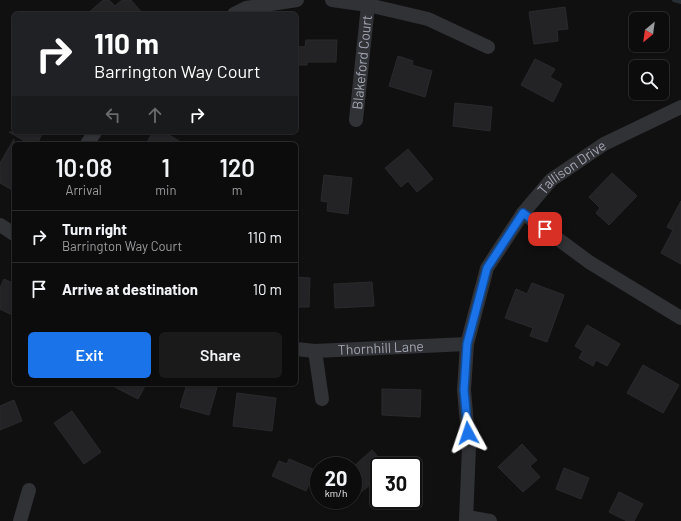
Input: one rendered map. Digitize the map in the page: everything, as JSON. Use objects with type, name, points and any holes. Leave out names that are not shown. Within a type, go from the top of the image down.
[{"type":"street","points":[[241,7],[297,0]]},
{"type":"street","points":[[332,0],[368,5],[428,19],[488,48]]},
{"type":"street","name":"Blakeford Court","points":[[356,120],[368,5]]},
{"type":"street","name":"Tallison Drive","points":[[467,519],[469,447],[464,390],[467,344],[487,268],[523,213],[551,180],[604,144],[681,107]]},
{"type":"street","points":[[523,213],[589,262],[681,318]]},
{"type":"street","points":[[0,225],[12,233]]},
{"type":"street","name":"Thornhill Lane","points":[[298,349],[315,351],[467,344]]},
{"type":"street","points":[[315,351],[322,399]]},
{"type":"street","points":[[20,521],[29,490]]},
{"type":"street","points":[[467,519],[490,521]]},
{"type":"building","points":[[103,0],[109,0],[115,6],[122,0],[131,0],[141,12],[89,12]]},
{"type":"building","points":[[565,7],[568,29],[557,30],[558,41],[534,44],[529,12]]},
{"type":"building","points":[[306,40],[337,40],[336,62],[307,62],[307,65],[298,65],[298,46],[305,47]]},
{"type":"building","points":[[398,56],[413,61],[412,65],[432,71],[425,97],[389,86]]},
{"type":"building","points":[[535,59],[555,69],[550,77],[562,84],[553,102],[521,85]]},
{"type":"building","points":[[455,103],[492,107],[490,131],[453,126]]},
{"type":"building","points":[[12,134],[42,134],[38,142],[26,142]]},
{"type":"building","points":[[152,134],[167,134],[181,142],[147,142]]},
{"type":"building","points":[[12,142],[12,190],[0,183],[0,163]]},
{"type":"building","points":[[408,149],[433,179],[417,192],[408,181],[401,187],[385,168]]},
{"type":"building","points":[[612,173],[637,196],[609,225],[596,213],[600,208],[589,197]]},
{"type":"building","points":[[324,175],[352,178],[348,214],[327,211],[328,202],[321,201]]},
{"type":"building","points":[[681,201],[681,264],[661,253],[673,230],[667,227]]},
{"type":"building","points":[[298,277],[310,278],[309,307],[298,307]]},
{"type":"building","points":[[4,279],[12,283],[12,315],[0,309],[0,288]]},
{"type":"building","points":[[372,282],[374,306],[335,308],[334,284]]},
{"type":"building","points":[[532,283],[564,295],[547,342],[530,336],[533,328],[505,318],[516,289],[527,294]]},
{"type":"building","points":[[587,325],[620,344],[607,366],[596,360],[593,366],[579,358],[583,351],[575,346]]},
{"type":"building","points":[[643,365],[679,385],[663,413],[627,393]]},
{"type":"building","points":[[113,386],[145,386],[138,399]]},
{"type":"building","points":[[186,386],[217,386],[209,415],[180,407]]},
{"type":"building","points":[[382,389],[421,390],[420,417],[382,415]]},
{"type":"building","points":[[237,393],[276,398],[272,431],[233,426]]},
{"type":"building","points":[[14,400],[22,421],[0,430],[0,406]]},
{"type":"building","points":[[72,411],[101,452],[84,464],[54,423]]},
{"type":"building","points":[[522,444],[537,460],[530,466],[540,477],[523,492],[498,467]]},
{"type":"building","points":[[372,450],[378,457],[370,457],[370,481],[368,483],[370,485],[362,491],[362,459]]},
{"type":"building","points":[[289,459],[310,468],[310,482],[306,491],[272,476],[279,461],[287,464]]},
{"type":"building","points":[[564,468],[589,478],[581,499],[556,489]]},
{"type":"building","points":[[619,492],[643,504],[634,521],[627,521],[609,512]]},
{"type":"waterway","points":[[674,0],[681,2]]},
{"type":"route","points":[[468,433],[464,390],[467,344],[487,268],[523,213],[545,229]]}]
